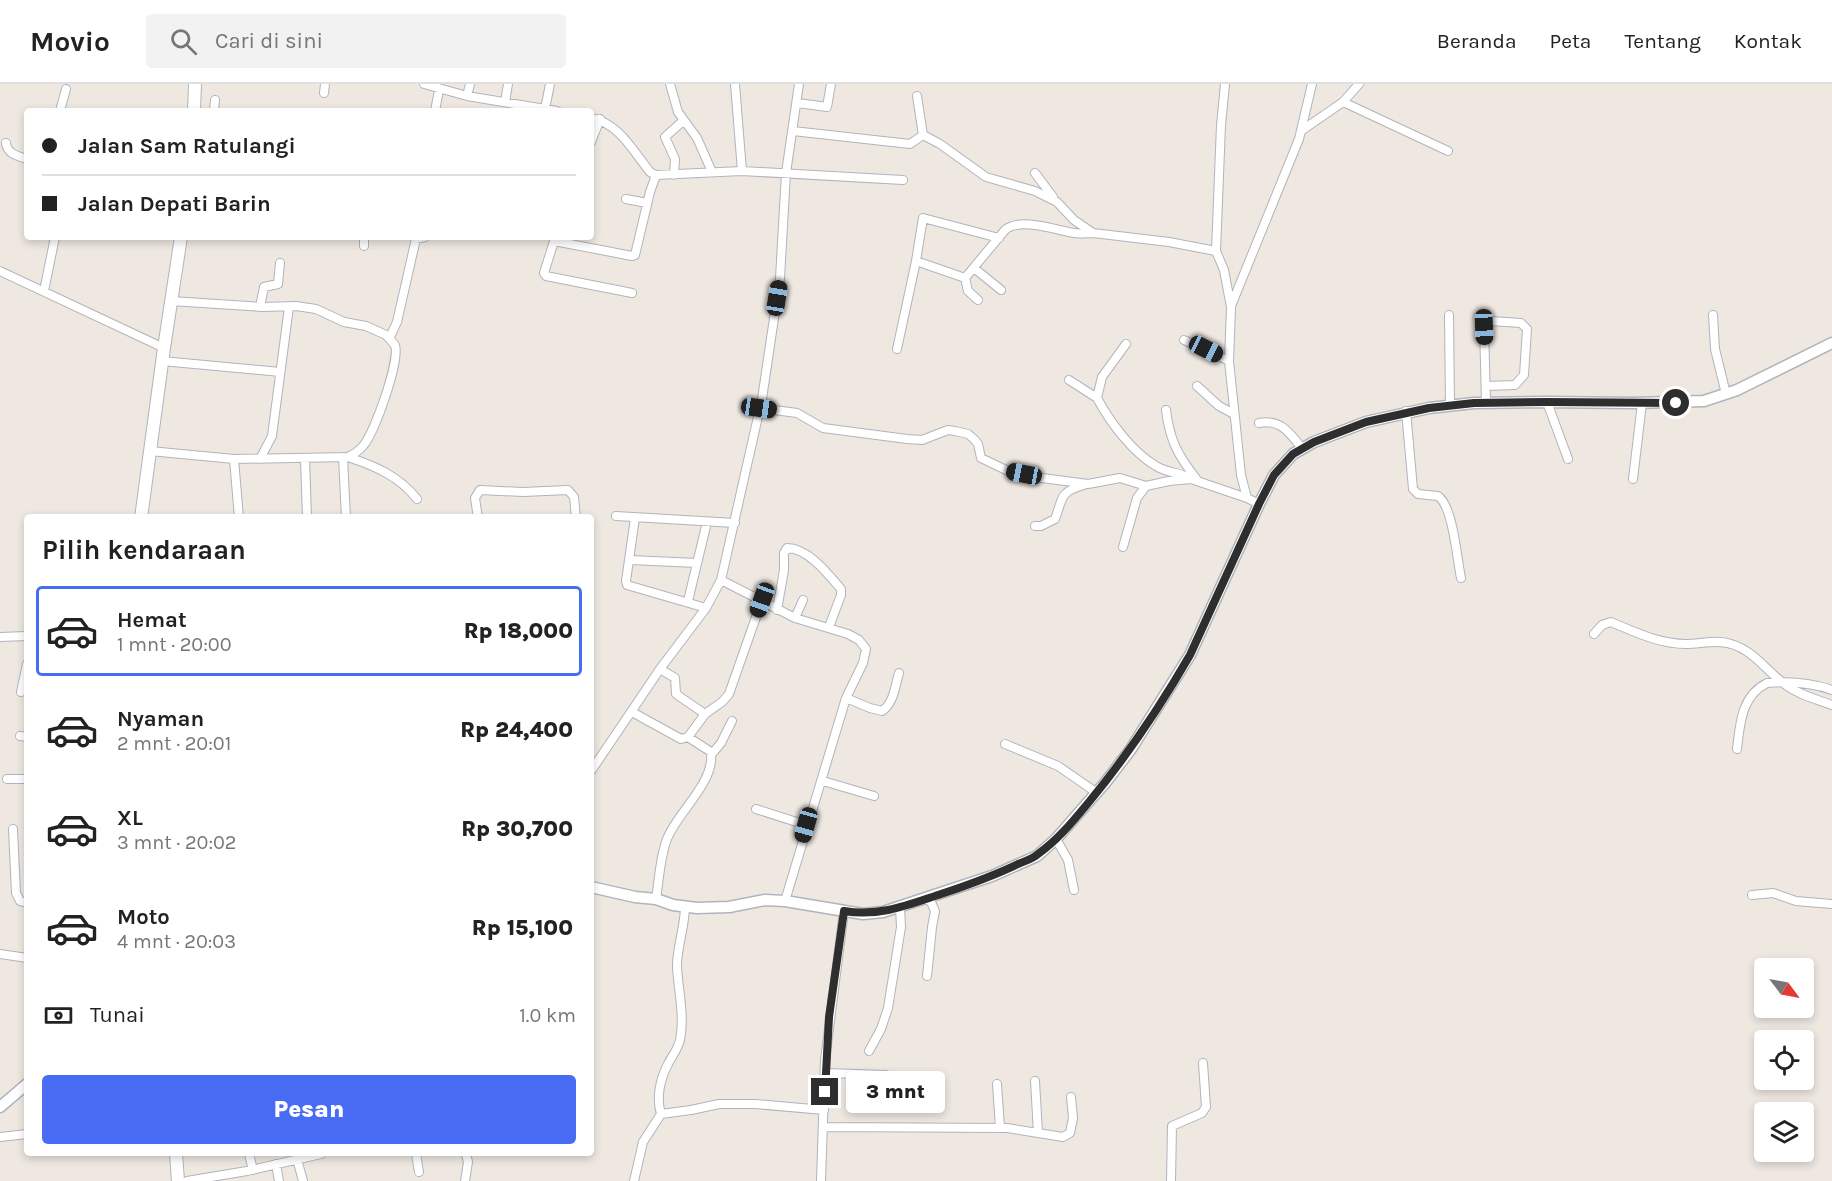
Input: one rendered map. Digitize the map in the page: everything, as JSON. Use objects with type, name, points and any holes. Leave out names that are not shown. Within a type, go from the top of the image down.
[{"type":"main road","points":[[194,108],[195,84]]},
{"type":"main road","points":[[142,514],[181,240]]},
{"type":"main road","points":[[176,1156],[178,1181]]},
{"type":"street","points":[[424,84],[467,96],[539,108]]},
{"type":"street","points":[[467,96],[470,84]]},
{"type":"street","points":[[505,102],[508,84]]},
{"type":"street","points":[[545,108],[550,84]]},
{"type":"street","points":[[670,84],[678,112],[697,138],[712,172]]},
{"type":"street","points":[[735,84],[742,171]]},
{"type":"street","points":[[594,767],[660,669],[706,608],[721,580],[759,408],[780,278],[786,173],[799,84]]},
{"type":"street","points":[[798,103],[827,107],[831,84]]},
{"type":"street","points":[[1225,84],[1215,251],[1224,270],[1231,307],[1229,361],[1241,475],[1247,498]]},
{"type":"street","points":[[1231,307],[1290,162],[1301,131],[1312,84]]},
{"type":"street","points":[[1301,131],[1343,102],[1359,84]]},
{"type":"street","points":[[435,108],[436,87]]},
{"type":"street","points":[[61,108],[66,88]]},
{"type":"street","points":[[917,96],[923,135]]},
{"type":"street","points":[[214,100],[214,108]]},
{"type":"street","points":[[1343,102],[1448,151]]},
{"type":"street","points":[[595,119],[614,127],[650,171],[656,175],[742,171],[903,180]]},
{"type":"street","points":[[674,175],[675,159],[664,137],[683,121]]},
{"type":"street","points":[[793,131],[910,144],[923,135]]},
{"type":"street","points":[[923,135],[940,144],[986,177],[1035,191],[1057,202]]},
{"type":"street","points":[[6,143],[10,153],[24,158]]},
{"type":"street","points":[[1035,174],[1074,220],[1093,233]]},
{"type":"street","points":[[560,240],[634,256],[656,175]]},
{"type":"street","points":[[626,199],[647,203]]},
{"type":"street","points":[[897,349],[923,218],[999,238]]},
{"type":"street","points":[[965,278],[1005,230],[1013,225],[1056,228],[1076,234],[1093,233],[1169,242],[1215,251]]},
{"type":"street","points":[[44,291],[54,240]]},
{"type":"street","points":[[390,337],[397,322],[416,240]]},
{"type":"street","points":[[555,240],[544,273],[546,276],[632,293]]},
{"type":"street","points":[[916,261],[965,278]]},
{"type":"street","points":[[260,307],[264,287],[278,284],[280,263]]},
{"type":"street","points":[[974,268],[1001,290]]},
{"type":"street","points":[[0,271],[44,291],[163,354],[280,372]]},
{"type":"street","points":[[965,278],[968,291],[978,300]]},
{"type":"street","points":[[171,301],[316,309],[344,322],[366,326],[390,337],[396,349],[379,417],[364,446],[356,453],[345,457]]},
{"type":"street","points":[[260,459],[272,436],[289,306]]},
{"type":"street","points":[[1449,315],[1450,406]]},
{"type":"street","points":[[1713,315],[1715,349],[1726,394]]},
{"type":"street","points":[[1486,386],[1515,385],[1524,375],[1527,329],[1521,323],[1490,321],[1484,327],[1486,403]]},
{"type":"street","points":[[1184,340],[1229,361]]},
{"type":"street","points":[[594,888],[697,908],[729,907],[765,900],[785,900],[862,914],[883,912],[992,876],[1037,856],[1056,839],[1097,793],[1131,748],[1190,655],[1259,504],[1282,464],[1302,449],[1366,422],[1406,411],[1486,403],[1704,401],[1726,394],[1832,343]]},
{"type":"street","points":[[1097,399],[1102,377],[1126,344]]},
{"type":"street","points":[[1069,380],[1097,399],[1111,423],[1149,461],[1161,469],[1179,473],[1259,504]]},
{"type":"street","points":[[1197,386],[1219,406],[1234,414]]},
{"type":"street","points":[[1547,402],[1568,459]]},
{"type":"street","points":[[1633,479],[1642,403]]},
{"type":"street","points":[[759,408],[797,413],[823,428],[907,439],[922,440],[948,430],[968,434],[978,444],[981,458],[1006,470],[1088,484]]},
{"type":"street","points":[[1166,410],[1168,432],[1195,481]]},
{"type":"street","points":[[1406,411],[1411,485],[1418,495],[1438,496],[1444,502],[1461,578]]},
{"type":"street","points":[[1259,423],[1280,425],[1302,449]]},
{"type":"street","points":[[150,451],[234,459],[345,457],[381,468],[410,489],[417,499]]},
{"type":"street","points":[[345,457],[346,514]]},
{"type":"street","points":[[305,458],[307,514]]},
{"type":"street","points":[[234,459],[239,514]]},
{"type":"street","points":[[1035,526],[1041,526],[1055,519],[1058,505],[1067,491],[1088,484],[1120,478],[1146,486],[1169,481],[1195,481]]},
{"type":"street","points":[[1123,547],[1137,498],[1146,486]]},
{"type":"street","points":[[477,514],[475,498],[480,490],[523,492],[568,490],[574,497],[576,514]]},
{"type":"street","points":[[616,516],[735,523]]},
{"type":"street","points":[[635,518],[627,585],[706,608]]},
{"type":"street","points":[[688,602],[707,522]]},
{"type":"street","points":[[777,610],[784,570],[784,553],[788,548],[793,548],[808,556],[841,589],[841,595],[829,627]]},
{"type":"street","points":[[630,560],[697,563]]},
{"type":"street","points":[[721,580],[795,618],[829,627],[859,640],[866,649],[863,663],[846,698],[823,781],[806,825],[785,900]]},
{"type":"street","points":[[632,712],[681,739],[688,737],[705,714],[729,694],[762,600]]},
{"type":"street","points":[[795,618],[803,600]]},
{"type":"street","points":[[1594,634],[1602,625],[1611,622],[1640,635],[1665,642],[1731,644],[1756,657],[1780,681],[1797,693],[1832,705]]},
{"type":"street","points":[[0,637],[24,636]]},
{"type":"street","points":[[660,669],[675,678],[676,694],[705,714]]},
{"type":"street","points":[[846,698],[882,711],[888,707],[891,700],[898,673]]},
{"type":"street","points":[[21,692],[24,678]]},
{"type":"street","points":[[1737,749],[1741,715],[1751,696],[1767,682],[1814,684],[1832,690]]},
{"type":"street","points":[[711,755],[721,743],[732,721]]},
{"type":"street","points":[[656,899],[667,840],[710,766],[711,755],[708,749],[688,737]]},
{"type":"street","points":[[1005,744],[1058,766],[1097,793]]},
{"type":"street","points":[[7,779],[24,779]]},
{"type":"street","points":[[823,781],[874,796]]},
{"type":"street","points":[[756,809],[806,825]]},
{"type":"street","points":[[13,829],[16,892],[24,902]]},
{"type":"street","points":[[1056,839],[1068,860],[1074,890]]},
{"type":"street","points":[[1752,895],[1773,893],[1796,901],[1832,904]]},
{"type":"street","points":[[925,899],[931,903],[935,911],[927,976]]},
{"type":"street","points":[[634,1181],[643,1142],[661,1114],[658,1100],[661,1084],[681,1038],[682,1006],[677,963],[685,906]]},
{"type":"street","points":[[869,1051],[881,1029],[888,1008],[901,927],[900,907]]},
{"type":"street","points":[[820,1181],[829,1017],[844,911]]},
{"type":"street","points":[[0,954],[24,958]]},
{"type":"street","points":[[1171,1181],[1172,1126],[1202,1113],[1206,1107],[1203,1063]]},
{"type":"street","points":[[825,1073],[886,1075]]},
{"type":"street","points":[[1035,1081],[1038,1133]]},
{"type":"street","points":[[997,1084],[1000,1128]]},
{"type":"street","points":[[0,1107],[24,1087]]},
{"type":"street","points":[[823,1127],[1000,1128],[1064,1137],[1070,1133],[1073,1125],[1071,1097]]},
{"type":"street","points":[[661,1114],[719,1104],[755,1104],[824,1110]]},
{"type":"street","points":[[0,1137],[24,1134]]},
{"type":"street","points":[[250,1156],[253,1170]]},
{"type":"street","points":[[187,1181],[253,1170],[305,1156]]},
{"type":"street","points":[[416,1156],[419,1172]]},
{"type":"street","points":[[465,1181],[468,1162],[466,1156]]},
{"type":"street","points":[[297,1159],[303,1181]]},
{"type":"street","points":[[276,1164],[279,1181]]},
{"type":"route","points":[[825,1092],[829,1017],[844,911],[862,914],[883,912],[925,899],[1007,870],[1037,856],[1056,839],[1118,766],[1178,676],[1274,475],[1293,454],[1314,442],[1366,422],[1406,411],[1474,403],[1676,403]]}]
